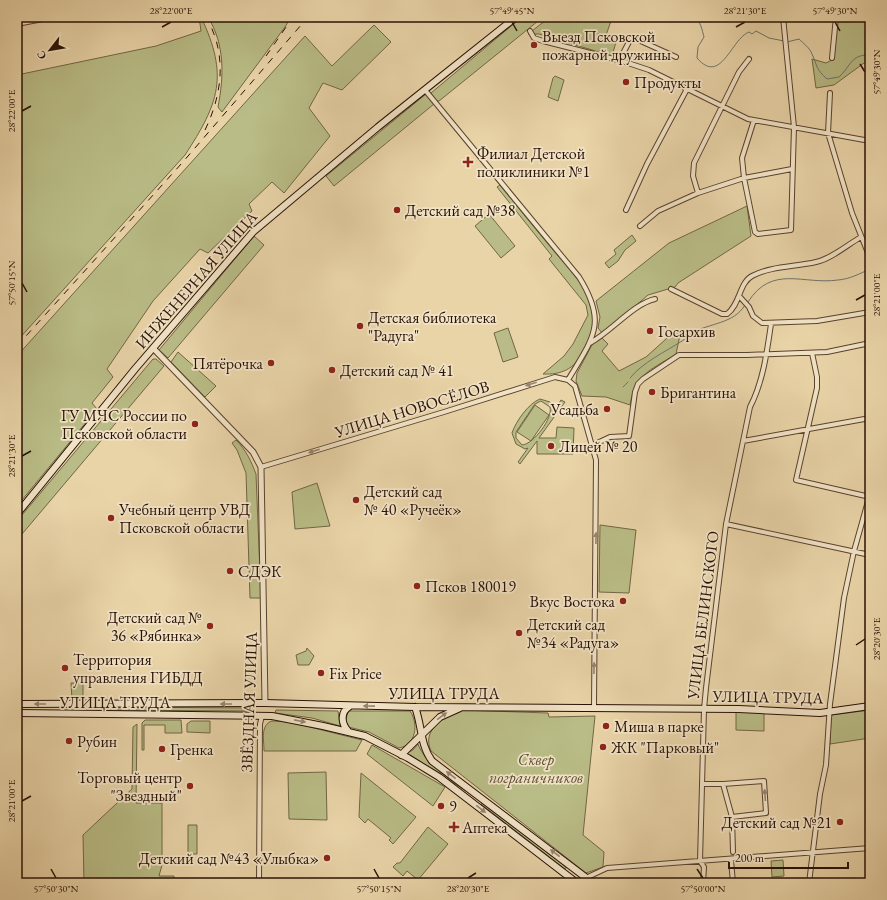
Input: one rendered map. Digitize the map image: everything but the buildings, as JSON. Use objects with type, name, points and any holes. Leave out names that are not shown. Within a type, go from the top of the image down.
[{"type":"main road","name":"ИНЖЕНЕРНАЯ УЛИЦА","points":[[17,514],[153,348],[257,227],[516,17]]},
{"type":"main road","name":"УЛИЦА ТРУДА","points":[[17,704],[265,703],[350,706],[594,707],[829,712],[870,706]]},
{"type":"main road","name":"ЗВЁЗДНАЯ УЛИЦА","points":[[262,716],[265,703]]},
{"type":"main road","points":[[348,731],[344,727],[342,718],[345,710],[350,706]]},
{"type":"main road","points":[[401,755],[443,715],[467,706]]},
{"type":"main road","points":[[415,707],[419,717],[426,751],[432,761],[593,883]]},
{"type":"main road","name":"УЛИЦА ТРУДА","points":[[17,714],[262,716],[296,720],[365,736],[439,777],[576,883]]},
{"type":"street","points":[[17,24],[53,17]]},
{"type":"street","points":[[754,120],[742,158],[744,178],[755,232],[758,234],[791,230],[794,127],[783,17]]},
{"type":"street","points":[[832,58],[836,17]]},
{"type":"street","points":[[530,31],[534,38],[543,41],[649,70],[748,119],[870,141]]},
{"type":"street","points":[[619,61],[630,40],[634,38],[676,57]]},
{"type":"street","points":[[698,193],[693,176],[694,163],[721,106],[739,72],[749,59]]},
{"type":"street","points":[[626,210],[647,164],[687,89]]},
{"type":"street","points":[[425,90],[579,277],[588,292],[595,312],[594,331],[590,344],[568,380],[575,386],[578,394],[596,460],[594,707]]},
{"type":"street","points":[[830,93],[828,133],[861,237],[870,258]]},
{"type":"street","points":[[640,226],[658,211],[698,193],[744,178],[792,169]]},
{"type":"street","points":[[671,289],[722,314],[730,312],[751,277],[759,273],[794,265],[816,262],[861,237]]},
{"type":"street","points":[[740,297],[749,307],[757,321],[771,324],[832,319],[870,312]]},
{"type":"street","points":[[590,344],[603,336],[640,306],[656,299]]},
{"type":"street","name":"УЛИЦА БЕЛИНСКОГО","points":[[703,883],[704,867],[700,861],[704,709],[726,524],[750,407],[754,400],[767,354],[771,324]]},
{"type":"street","points":[[592,445],[610,437],[629,436],[634,392],[638,384],[677,356],[827,352],[870,343]]},
{"type":"street","name":"ЗВЁЗДНАЯ УЛИЦА","points":[[153,348],[254,452],[261,467],[265,703]]},
{"type":"street","points":[[809,883],[814,854],[820,794],[826,766],[829,712],[844,598],[854,551],[870,496],[796,480],[806,430],[817,388],[817,377],[812,353]]},
{"type":"street","name":"УЛИЦА НОВОСЁЛОВ","points":[[261,467],[555,377],[568,380]]},
{"type":"street","points":[[743,441],[870,418]]},
{"type":"street","points":[[726,524],[870,555]]},
{"type":"street","name":"ЗВЁЗДНАЯ УЛИЦА","points":[[259,883],[260,724],[262,716]]},
{"type":"street","points":[[702,784],[764,781],[766,813],[732,817]]},
{"type":"street","points":[[723,784],[732,817],[733,852]]},
{"type":"street","points":[[576,883],[585,877],[607,868],[814,854],[870,848]]},
{"type":"street","points":[[731,860],[733,883]]},
{"type":"green space","points":[[199,17],[201,17],[210,38],[215,56],[217,73],[216,89],[212,104],[197,137],[185,155],[17,341],[17,75],[156,46],[201,31]]},
{"type":"green space","points":[[208,17],[291,17],[222,112],[218,107],[222,61],[218,39]]},
{"type":"green space","points":[[522,17],[543,17],[439,101],[435,101],[430,95],[431,93]]},
{"type":"green space","points":[[550,17],[616,17],[611,21],[605,38],[616,42],[612,56],[539,34],[528,34]]},
{"type":"green space","points":[[837,17],[854,19],[856,17],[870,17],[870,63],[864,63],[834,85],[816,88],[812,59],[826,63],[832,60]]},
{"type":"green space","points":[[374,25],[391,42],[342,90],[323,83],[309,108],[330,136],[284,193],[272,182],[249,204],[252,211],[208,253],[200,249],[153,301],[107,369],[113,377],[92,403],[97,409],[17,506],[17,356],[305,36],[332,66]]},
{"type":"green space","points":[[555,76],[564,80],[558,101],[548,97],[553,78]]},
{"type":"green space","points":[[426,94],[434,104],[334,186],[326,176]]},
{"type":"green space","points":[[500,185],[576,277],[588,295],[592,305],[594,325],[588,344],[579,359],[571,367],[561,372],[543,374],[564,356],[573,344],[588,315],[586,305],[549,259],[552,256],[497,187]]},
{"type":"green space","points":[[747,206],[751,236],[678,283],[675,287],[648,295],[603,334],[598,328],[600,317],[596,301],[669,243]]},
{"type":"green space","points":[[489,214],[515,246],[501,258],[475,226]]},
{"type":"green space","points":[[632,235],[636,241],[625,250],[618,261],[609,268],[605,263],[616,254],[614,250]]},
{"type":"green space","points":[[254,236],[264,245],[168,358],[159,350]]},
{"type":"green space","points":[[508,328],[518,357],[503,362],[494,333]]},
{"type":"green space","points":[[676,330],[680,335],[676,354],[652,369],[640,379],[632,395],[630,405],[606,397],[582,396],[576,381],[577,373],[593,343],[602,338],[608,344],[602,351],[619,371],[646,357]]},
{"type":"green space","points":[[178,352],[216,386],[205,397],[171,362]]},
{"type":"green space","points":[[153,359],[156,359],[164,366],[17,540],[17,521]]},
{"type":"green space","points":[[540,399],[550,402],[554,411],[561,400],[565,402],[539,438],[556,438],[557,427],[574,428],[573,454],[537,454],[537,441],[520,464],[518,462],[528,448],[525,449],[516,444],[512,433],[523,413]],"holes":[[[541,401],[550,407],[549,417],[542,430],[527,444],[522,445],[516,438],[516,432],[535,404]]]},
{"type":"green space","points":[[535,405],[549,415],[531,441],[517,432]]},
{"type":"green space","points":[[236,440],[248,456],[256,474],[261,598],[250,598],[246,473],[237,450],[232,443]]},
{"type":"green space","points":[[317,483],[330,526],[295,529],[292,492]]},
{"type":"green space","points":[[600,525],[636,530],[629,593],[599,592]]},
{"type":"green space","points":[[307,648],[314,656],[309,665],[298,665],[296,655],[306,651]]},
{"type":"green space","points":[[71,683],[83,683],[83,700],[72,700]]},
{"type":"green space","points":[[89,707],[253,708],[254,710],[89,710]]},
{"type":"green space","points":[[276,710],[338,711],[340,726],[312,718],[275,713]]},
{"type":"green space","name":"Сквер пограничников","points":[[460,710],[548,713],[549,717],[595,716],[583,835],[604,852],[603,867],[586,873],[431,751],[429,736],[432,730],[442,720]]},
{"type":"green space","points":[[870,710],[870,738],[830,744],[831,715]]},
{"type":"green space","points":[[348,711],[410,711],[413,716],[415,728],[414,733],[409,743],[399,748],[369,732],[348,727],[345,723]]},
{"type":"green space","points":[[736,712],[764,712],[764,731],[736,730]]},
{"type":"green space","points":[[145,720],[181,720],[182,733],[165,733],[165,725],[144,725],[144,750],[142,750],[142,723]]},
{"type":"green space","points":[[191,721],[210,721],[210,733],[187,732],[187,724]]},
{"type":"green space","points":[[272,721],[290,722],[362,740],[356,751],[264,751],[264,729],[268,723]]},
{"type":"green space","points":[[137,724],[136,803],[162,803],[162,865],[159,876],[174,876],[174,883],[84,883],[83,835],[132,789],[133,727]]},
{"type":"green space","points":[[418,744],[432,765],[466,791],[407,753],[413,750]]},
{"type":"green space","points":[[372,745],[445,787],[433,806],[367,754]]},
{"type":"green space","points":[[326,772],[327,820],[289,819],[288,773]]},
{"type":"green space","points":[[361,773],[416,817],[393,844],[389,840],[391,838],[368,819],[365,823],[359,817]]},
{"type":"green space","points":[[483,803],[566,867],[565,869],[481,804]]},
{"type":"green space","points":[[188,825],[197,825],[197,854],[188,854]]},
{"type":"green space","points":[[428,827],[448,844],[418,880],[407,871],[403,876],[393,867],[397,863],[400,863]]},
{"type":"green space","points":[[783,860],[784,876],[772,877],[771,861]]},
{"type":"waterway","points":[[593,17],[608,20],[614,17]]},
{"type":"waterway","points":[[694,17],[700,23],[704,37],[698,47],[697,58],[705,65],[713,67],[719,64],[743,36],[749,32],[752,34],[756,31],[769,38],[784,41]]},
{"type":"waterway","points":[[787,42],[799,39],[811,52],[819,70],[827,79],[839,77],[859,56],[870,55]]},
{"type":"waterway","points":[[748,302],[757,290],[767,283],[778,280],[838,280],[870,269]]},
{"type":"waterway","points":[[630,378],[641,367],[691,334],[728,320],[745,305]]},
{"type":"waterway","points":[[623,387],[628,382]]},
{"type":"railway","points":[[205,130],[216,102],[220,73],[220,59],[217,45],[213,31],[206,17]]},
{"type":"railway","points":[[266,56],[293,17]]},
{"type":"railway","points":[[17,346],[182,163],[308,17]]},
{"type":"place","name":"Выезд Псковской пожарной дружины","points":[[534,45]]},
{"type":"place","name":"Продукты","points":[[626,82]]},
{"type":"place","name":"Филиал Детской поликлиники №1","points":[[468,162]]},
{"type":"place","name":"Детский сад №38","points":[[397,210]]},
{"type":"place","name":"Детская библиотека \"Радуга\"","points":[[360,326]]},
{"type":"place","name":"Госархив","points":[[650,331]]},
{"type":"place","name":"Пятёрочка","points":[[271,363]]},
{"type":"place","name":"Детский сад № 41","points":[[332,370]]},
{"type":"place","name":"Бригантина","points":[[652,392]]},
{"type":"place","name":"Усадьба","points":[[607,409]]},
{"type":"place","name":"ГУ МЧС России по Псковской области","points":[[195,424]]},
{"type":"place","name":"Лицей № 20","points":[[551,446]]},
{"type":"place","name":"Детский сад № 40 «Ручеёк»","points":[[356,500]]},
{"type":"place","name":"Учебный центр УВД Псковской области","points":[[111,518]]},
{"type":"place","name":"СДЭК","points":[[230,571]]},
{"type":"place","name":"Псков 180019","points":[[417,586]]},
{"type":"place","name":"Вкус Востока","points":[[623,601]]},
{"type":"place","name":"Детский сад № 36 «Рябинка»","points":[[210,626]]},
{"type":"place","name":"Детский сад №34 «Радуга»","points":[[519,633]]},
{"type":"place","name":"Территория управления ГИБДД","points":[[65,668]]},
{"type":"place","name":"Fix Price","points":[[321,673]]},
{"type":"place","name":"Миша в парке","points":[[606,726]]},
{"type":"place","name":"Рубин","points":[[69,741]]},
{"type":"place","name":"ЖК \"Парковый\"","points":[[603,747]]},
{"type":"place","name":"Гренка","points":[[162,749]]},
{"type":"place","name":"Торговый центр \"Звездный\"","points":[[190,786]]},
{"type":"place","name":"9","points":[[441,806]]},
{"type":"place","name":"Детский сад №21","points":[[840,822]]},
{"type":"place","name":"Аптека","points":[[454,827]]},
{"type":"place","name":"Детский сад №43 «Улыбка»","points":[[327,858]]}]
